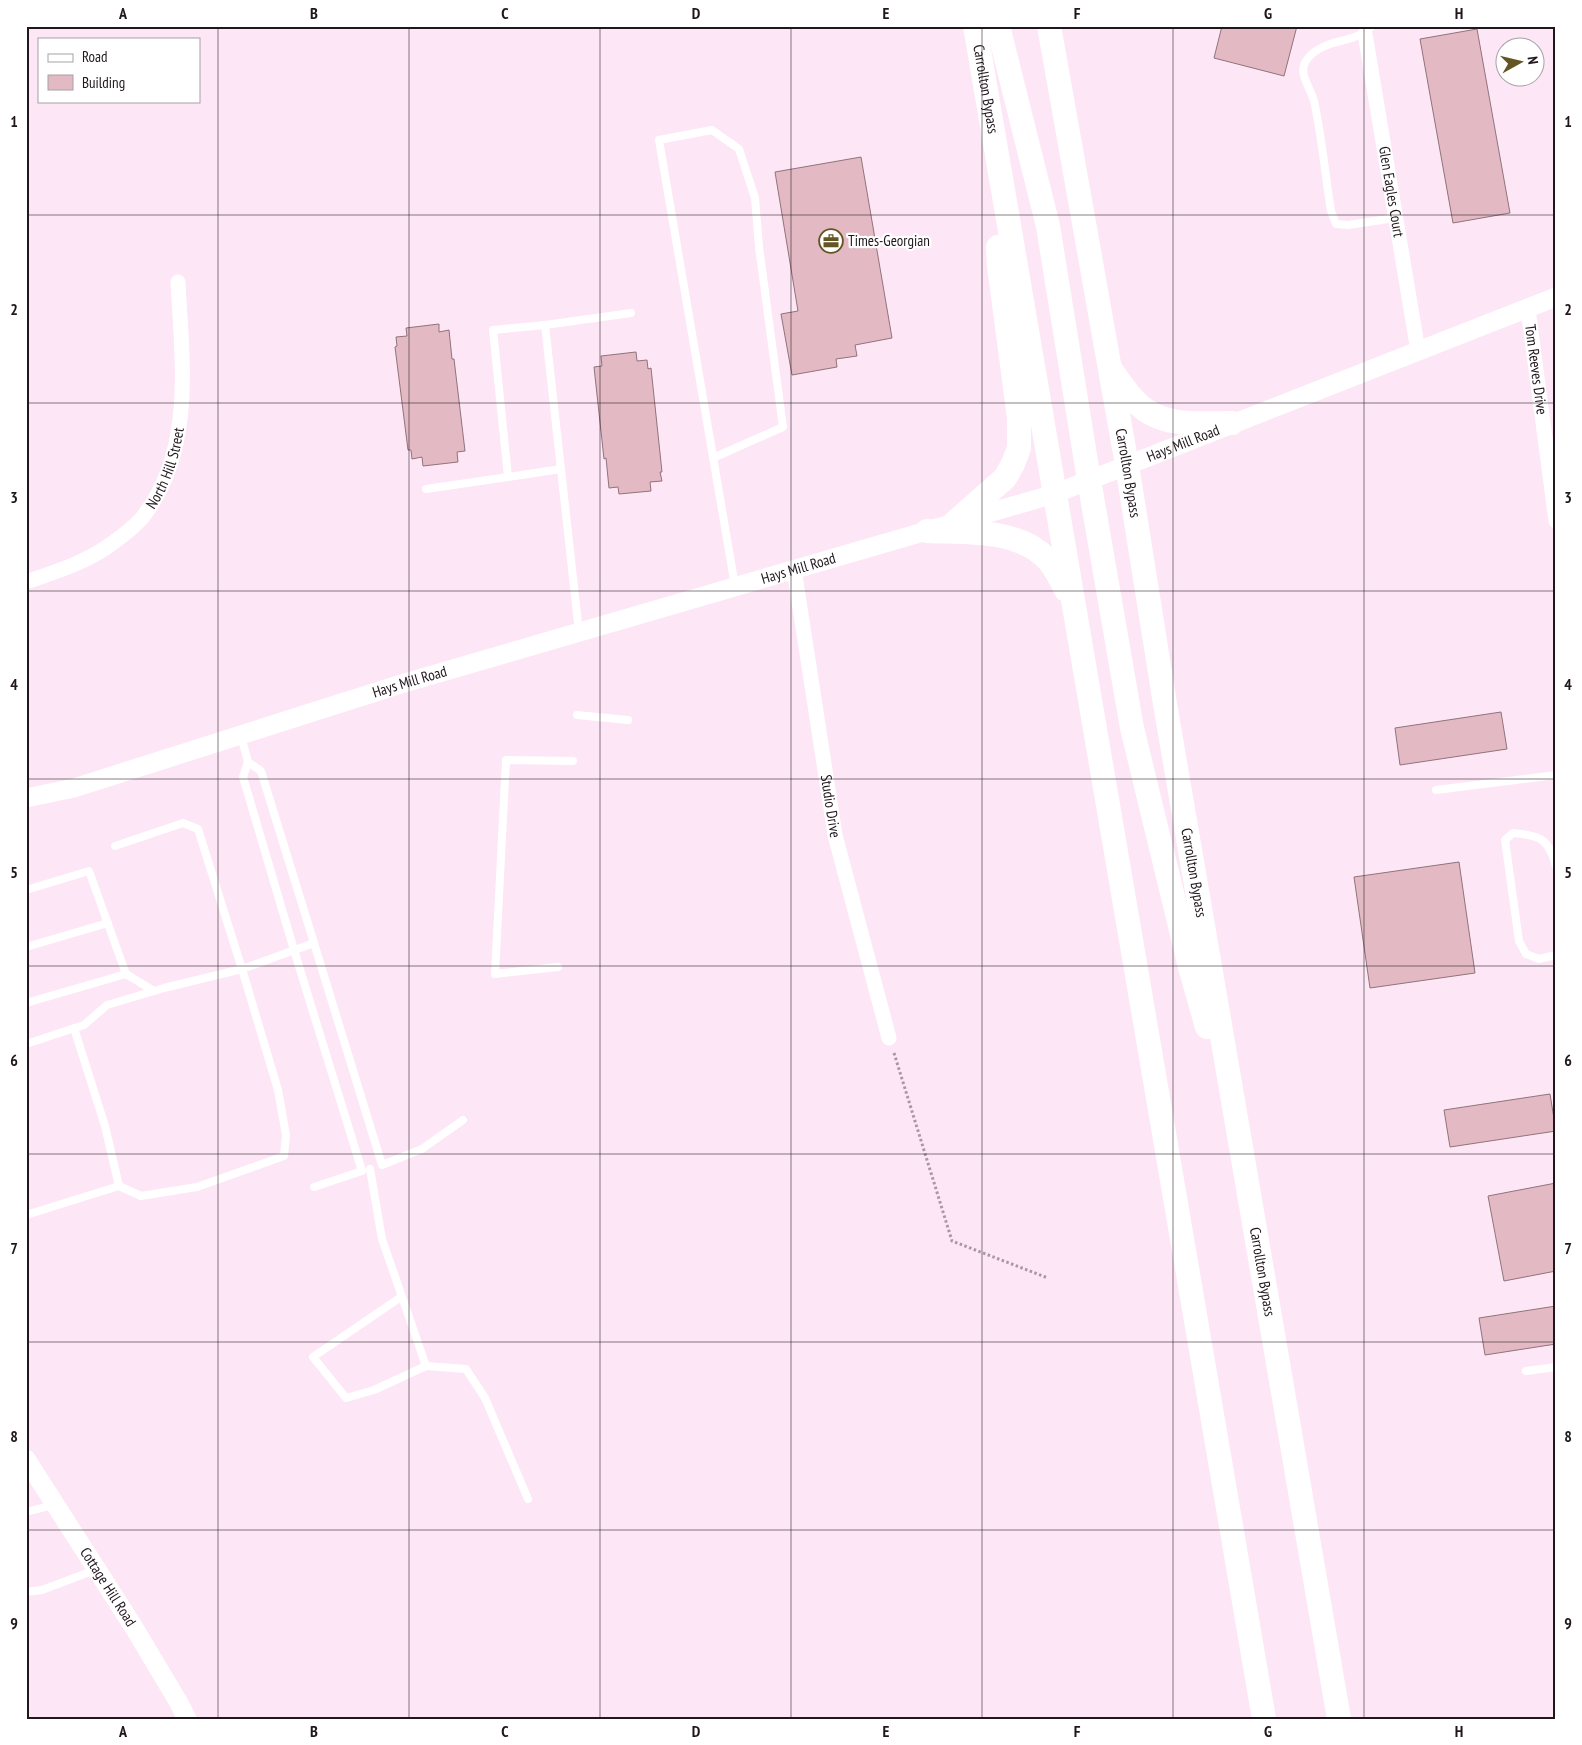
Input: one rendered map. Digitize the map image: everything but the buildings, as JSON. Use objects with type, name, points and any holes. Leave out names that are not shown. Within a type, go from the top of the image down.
[{"type":"main road","name":"Carrollton Bypass","points":[[975,26],[1264,1719]]},
{"type":"main road","points":[[998,26],[1048,226],[1132,728],[1190,967],[1238,1128]]},
{"type":"main road","name":"Carrollton Bypass","points":[[1049,26],[1127,465],[1165,704],[1339,1719]]},
{"type":"main road","points":[[954,522],[1005,478],[1019,448],[1019,418],[999,266],[997,160]]},
{"type":"main road","points":[[1108,365],[1124,389],[1139,405],[1154,415],[1175,422],[1232,423]]},
{"type":"main road","points":[[927,531],[1014,538],[1033,548],[1048,560],[1073,600]]},
{"type":"street","name":"Glen Eagles Court","points":[[1368,30],[1395,218],[1418,351]]},
{"type":"street","name":"North Hill Street","points":[[26,582],[64,569],[106,548],[141,519],[161,488],[175,451],[181,412],[182,356],[178,282]]},
{"type":"street","name":"Hays Mill Road","points":[[26,798],[74,788],[401,684],[1054,494],[1556,297]]},
{"type":"street","name":"Tom Reeves Drive","points":[[1528,309],[1556,521]]},
{"type":"street","name":"Studio Drive","points":[[794,569],[835,835],[889,1038]]},
{"type":"street","name":"Cottage Hill Road","points":[[26,1459],[133,1626],[180,1703],[187,1719]]},
{"type":"lane","points":[[1368,30],[1321,46],[1307,59],[1303,69],[1305,81],[1313,98],[1331,211],[1336,224],[1348,225],[1395,218]]},
{"type":"lane","points":[[713,458],[783,427],[759,247],[755,198],[739,149],[712,130],[659,140],[713,458],[736,586]]},
{"type":"lane","points":[[508,476],[493,330],[631,314]]},
{"type":"lane","points":[[545,325],[579,632]]},
{"type":"lane","points":[[426,489],[561,469]]},
{"type":"lane","points":[[577,715],[628,720]]},
{"type":"lane","points":[[241,736],[248,762],[243,777],[294,950],[366,1170],[382,1239],[426,1366]]},
{"type":"lane","points":[[558,966],[495,974],[506,760],[573,761]]},
{"type":"lane","points":[[248,762],[261,771],[382,1165]]},
{"type":"lane","points":[[1436,790],[1556,775]]},
{"type":"lane","points":[[26,1215],[119,1186],[141,1196],[197,1187],[284,1156],[286,1135],[278,1090],[198,829],[183,824],[115,846]]},
{"type":"lane","points":[[1556,866],[1547,843],[1528,834],[1513,833],[1505,840],[1520,942],[1526,954],[1539,959],[1556,955]]},
{"type":"lane","points":[[26,890],[89,872],[126,974],[154,991]]},
{"type":"lane","points":[[26,948],[108,923]]},
{"type":"lane","points":[[26,1044],[84,1025],[107,1005],[242,969],[314,943]]},
{"type":"lane","points":[[26,1003],[126,974]]},
{"type":"lane","points":[[74,1028],[105,1126],[119,1186]]},
{"type":"lane","points":[[314,1187],[382,1165],[422,1149],[463,1120]]},
{"type":"lane","points":[[401,1297],[313,1357],[346,1398],[374,1390],[426,1366],[466,1370],[485,1398],[528,1499]]},
{"type":"lane","points":[[1526,1371],[1556,1367]]},
{"type":"lane","points":[[26,1512],[55,1504]]},
{"type":"lane","points":[[26,1592],[42,1590],[97,1569]]},
{"type":"path","points":[[889,1038],[952,1241],[1048,1278]]},
{"type":"place","name":"Times-Georgian","points":[[831,241]]}]
